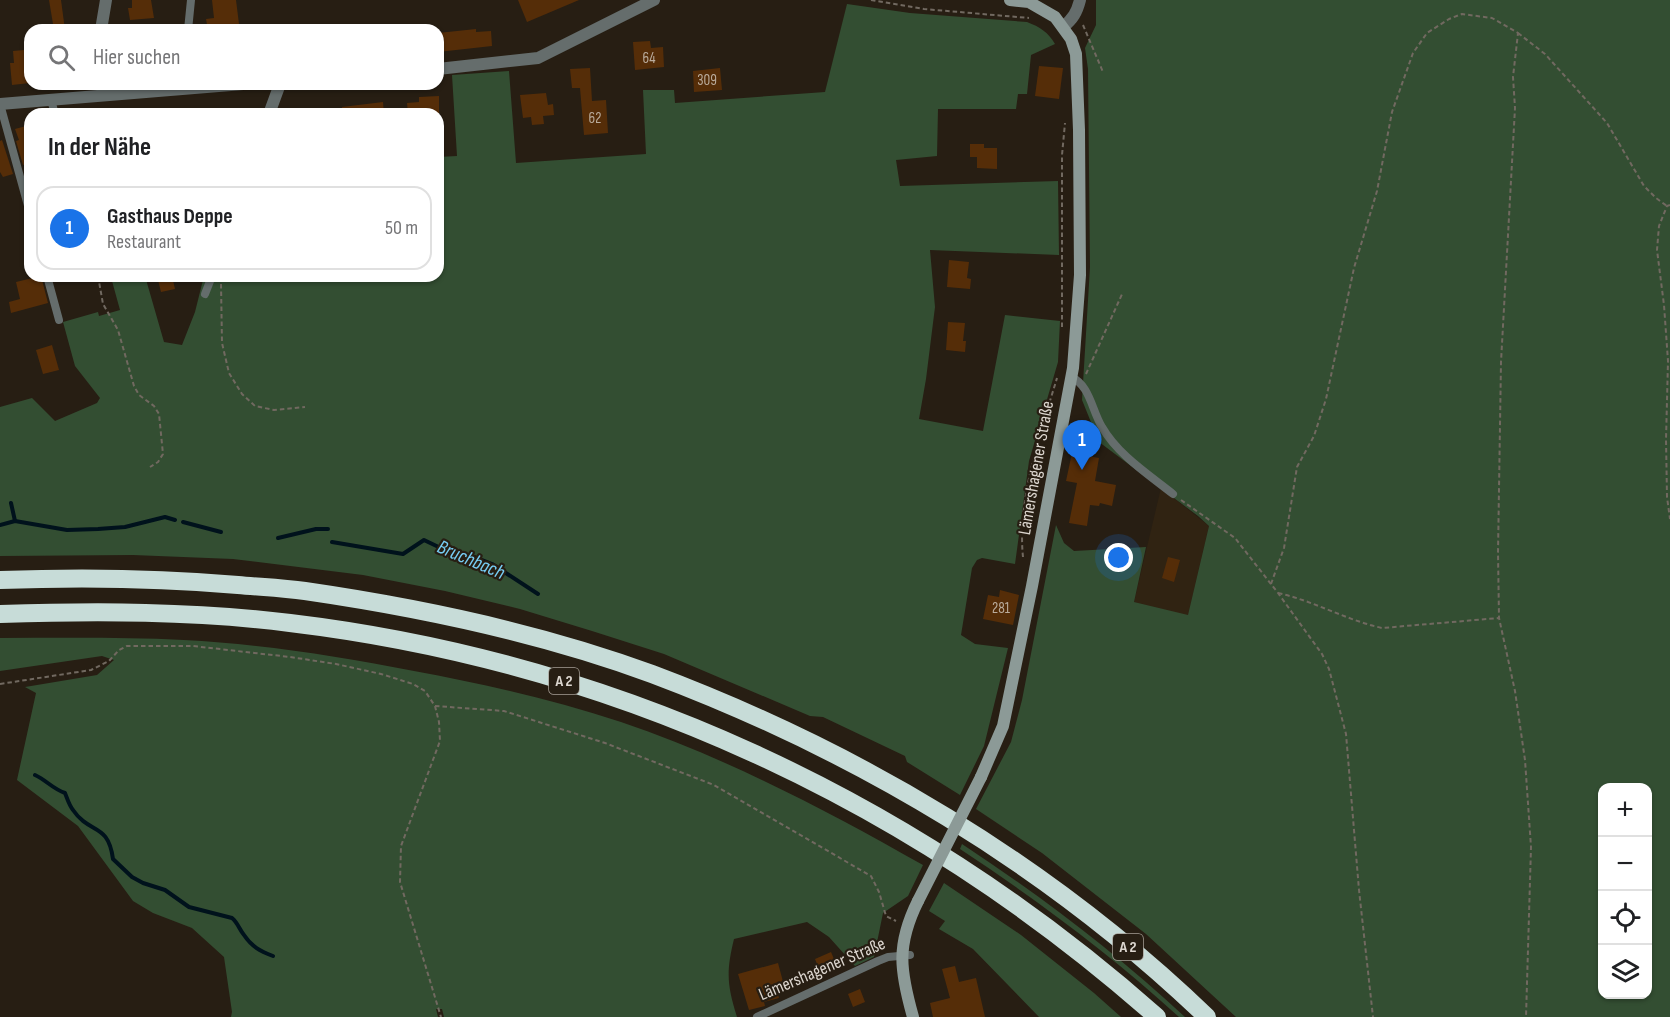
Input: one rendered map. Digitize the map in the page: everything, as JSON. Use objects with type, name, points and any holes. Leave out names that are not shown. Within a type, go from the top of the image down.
[{"type":"highway","name":"A 2","points":[[0,580],[47,578],[175,580],[302,591],[414,609],[525,635],[651,673],[754,716],[862,769],[954,821],[1045,882],[1103,926],[1207,1017]]},
{"type":"highway","name":"A 2","points":[[0,614],[147,612],[218,616],[349,631],[466,655],[571,683],[651,710],[729,742],[829,788],[920,841],[995,889],[1068,943],[1156,1017]]},
{"type":"main road","name":"Lämershagener Straße","points":[[913,1017],[903,974],[906,955],[906,926],[981,777],[1003,726],[1076,380],[1080,275],[1076,54],[1071,39],[1055,17],[1029,3],[1010,0]]},
{"type":"street","points":[[102,24],[106,0]]},
{"type":"street","points":[[444,68],[538,58],[654,0]]},
{"type":"street","points":[[1063,27],[1075,16],[1080,0]]},
{"type":"street","points":[[0,104],[51,100],[95,90]]},
{"type":"street","points":[[271,108],[278,90]]},
{"type":"lane","points":[[189,24],[191,0]]},
{"type":"lane","points":[[51,100],[53,108]]},
{"type":"lane","points":[[0,104],[24,191]]},
{"type":"lane","points":[[49,282],[59,320]]},
{"type":"lane","points":[[205,294],[210,282]]},
{"type":"lane","points":[[1076,380],[1110,439],[1138,467],[1173,494]]},
{"type":"lane","name":"Lämershagener Straße","points":[[757,1017],[878,961],[906,955]]},
{"type":"path","points":[[871,0],[924,9],[1024,16],[1035,19]]},
{"type":"path","points":[[1271,584],[1284,548],[1297,467],[1314,436],[1326,399],[1354,268],[1377,190],[1392,112],[1413,53],[1427,33],[1449,19],[1462,14],[1492,18],[1518,33],[1545,54],[1607,123],[1644,186],[1656,198],[1669,205],[1659,226],[1658,250],[1668,361],[1666,440],[1667,497],[1670,519]]},
{"type":"path","points":[[1075,16],[1084,26],[1103,72]]},
{"type":"path","points":[[1518,33],[1513,77],[1515,108],[1501,362],[1498,553],[1499,618],[1515,692],[1526,760],[1531,847],[1527,1017]]},
{"type":"path","points":[[1062,330],[1062,155],[1065,120]]},
{"type":"path","points":[[99,282],[103,304],[118,330],[134,386],[139,395],[154,406],[159,414],[163,454],[158,462],[150,467]]},
{"type":"path","points":[[221,282],[222,343],[229,373],[242,394],[255,406],[273,410],[305,408]]},
{"type":"path","points":[[1076,380],[1123,292]]},
{"type":"path","points":[[1032,586],[1024,565],[1025,514],[1033,458],[1058,375]]},
{"type":"path","points":[[1173,494],[1235,538],[1278,592],[1322,654],[1329,669],[1346,734],[1359,890],[1373,1017]]},
{"type":"path","points":[[1278,592],[1302,598],[1366,624],[1382,628],[1499,618]]},
{"type":"path","points":[[0,684],[91,670],[109,662],[119,650],[127,646],[193,646],[290,657],[381,674],[413,684],[425,692],[435,706],[440,722],[440,741],[401,846],[400,882],[441,1017]]},
{"type":"path","points":[[435,706],[504,711],[605,743],[714,785],[870,876],[879,892],[886,916],[906,926]]},
{"type":"shaded area","points":[[1161,488],[1209,526],[1188,616],[1134,602]]},
{"type":"green space","points":[[1096,0],[1670,0],[1670,1017],[1236,1017],[1146,934],[1042,853],[976,809],[1011,742],[1022,700],[1056,525],[1064,543],[1074,551],[1146,547],[1134,602],[1188,615],[1209,526],[1099,442],[1082,400],[1090,267],[1088,69],[1085,48],[1096,25]]},
{"type":"green space","points":[[847,4],[910,13],[1027,22],[1043,30],[1055,44],[1031,55],[1027,94],[1018,94],[1016,109],[938,109],[937,156],[896,160],[900,186],[1058,181],[1059,255],[930,250],[935,307],[919,419],[983,431],[1005,315],[1060,321],[1058,362],[1029,461],[1015,564],[982,558],[977,560],[972,568],[961,635],[975,644],[1008,648],[984,746],[960,795],[907,762],[905,756],[823,717],[810,716],[664,654],[520,609],[363,575],[233,559],[133,555],[0,556],[0,407],[32,398],[55,421],[97,403],[100,398],[75,366],[63,322],[98,312],[99,316],[120,310],[112,282],[147,282],[164,342],[182,345],[195,312],[202,282],[444,282],[444,157],[457,156],[452,75],[509,71],[516,163],[646,154],[643,90],[674,90],[675,103],[825,92]]},
{"type":"green space","points":[[0,638],[138,638],[242,644],[357,660],[519,693],[621,722],[699,752],[813,805],[923,865],[908,896],[883,913],[874,957],[855,966],[829,937],[807,922],[734,939],[729,978],[737,1017],[444,1017],[442,1009],[436,1009],[438,1017],[231,1017],[224,957],[192,928],[153,913],[133,901],[78,826],[17,780],[36,693],[25,687],[97,675],[114,660],[102,656],[0,671]]},
{"type":"green space","points":[[962,844],[1077,926],[1185,1017],[1179,1017],[1072,928],[960,849]]},
{"type":"green space","points":[[944,883],[1021,935],[1121,1017],[1039,1017],[973,949],[939,929],[945,921],[929,911]]},
{"type":"building","points":[[49,0],[61,0],[64,24],[53,24]]},
{"type":"building","points":[[132,0],[151,0],[154,18],[130,20],[128,8],[132,8]]},
{"type":"building","points":[[212,0],[236,0],[239,24],[207,24],[206,19],[214,18]]},
{"type":"building","points":[[518,0],[579,0],[527,22]]},
{"type":"building","points":[[476,29],[476,32],[491,31],[492,46],[444,51],[444,32]]},
{"type":"building","points":[[650,41],[651,48],[663,47],[664,67],[635,70],[633,42]]},
{"type":"building","points":[[24,50],[24,84],[12,85],[10,63],[14,63],[13,51]]},
{"type":"building","points":[[1039,66],[1063,68],[1059,99],[1035,96]]},
{"type":"building","points":[[590,68],[592,101],[606,100],[608,133],[584,135],[580,88],[572,88],[570,69]]},
{"type":"building","points":[[720,68],[722,90],[694,92],[693,71]]},
{"type":"building","points":[[546,93],[548,105],[553,104],[554,115],[543,116],[544,124],[532,125],[531,117],[523,118],[520,95]]},
{"type":"building","points":[[439,96],[439,108],[407,108],[407,103],[419,102],[419,97]]},
{"type":"building","points":[[383,102],[384,108],[342,108]]},
{"type":"building","points":[[24,127],[23,165],[16,141],[19,140],[15,129]]},
{"type":"building","points":[[2,140],[13,174],[3,177],[0,172],[0,141]]},
{"type":"building","points":[[970,144],[984,144],[984,148],[997,148],[997,169],[977,168],[977,157],[970,157]]},
{"type":"building","points":[[949,260],[969,262],[967,278],[971,279],[970,289],[947,287]]},
{"type":"building","points":[[24,280],[24,282],[43,282],[48,303],[11,313],[9,302],[20,299],[16,282]]},
{"type":"building","points":[[158,282],[173,282],[175,289],[161,292]]},
{"type":"building","points":[[948,322],[965,323],[963,341],[966,341],[965,352],[946,350]]},
{"type":"building","points":[[52,345],[59,370],[43,374],[36,350]]},
{"type":"building","points":[[1072,453],[1099,458],[1095,481],[1116,485],[1112,506],[1100,503],[1099,506],[1090,505],[1087,526],[1069,523],[1077,483],[1066,481]]},
{"type":"building","points":[[1168,557],[1180,560],[1174,582],[1162,578]]},
{"type":"building","points":[[1000,590],[1019,595],[1013,625],[983,619],[988,595],[999,597]]},
{"type":"building","points":[[831,952],[837,966],[821,974],[815,959]]},
{"type":"building","points":[[778,963],[785,989],[777,991],[779,998],[764,1002],[765,1006],[749,1010],[738,974]]},
{"type":"building","points":[[955,966],[959,982],[976,978],[985,1017],[933,1017],[930,1003],[950,998],[942,969]]},
{"type":"building","points":[[860,989],[865,1002],[853,1007],[848,994]]},
{"type":"waterway","points":[[11,503],[15,521]]},
{"type":"waterway","name":"Bruchbach","points":[[0,525],[15,521],[67,530],[125,527],[165,517],[175,520]]},
{"type":"waterway","name":"Bruchbach","points":[[183,522],[221,532]]},
{"type":"waterway","name":"Bruchbach","points":[[278,538],[316,529],[328,529]]},
{"type":"waterway","name":"Bruchbach","points":[[332,542],[403,554],[424,540],[449,552],[472,556],[492,564],[538,594]]},
{"type":"waterway","points":[[35,775],[65,793],[69,804],[79,818],[103,834],[111,847],[113,859],[132,877],[165,890],[189,907],[232,918],[253,946],[273,956]]},
{"type":"place","name":"Gasthaus Deppe","points":[[1082,470]]}]
